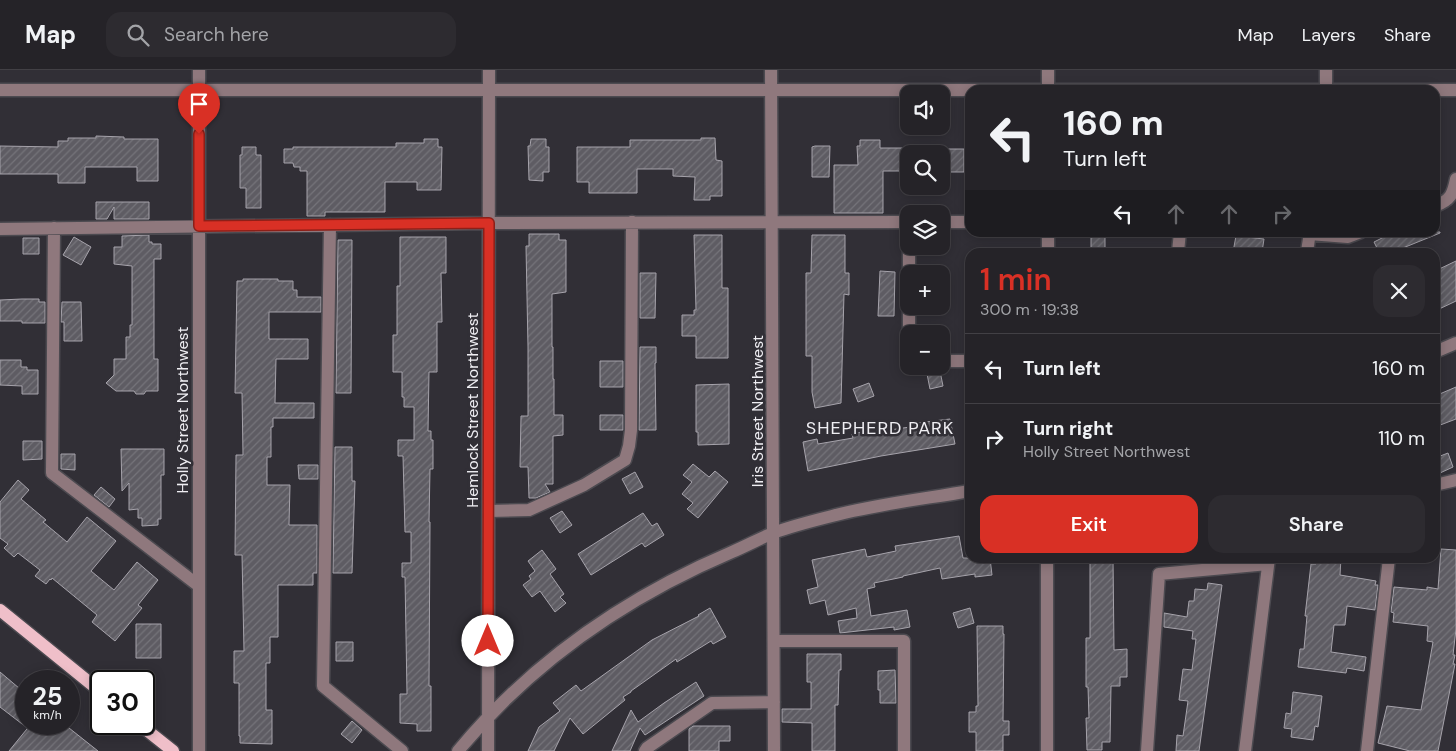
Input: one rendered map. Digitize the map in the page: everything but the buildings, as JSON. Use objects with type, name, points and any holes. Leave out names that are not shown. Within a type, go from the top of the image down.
[{"type":"main road","points":[[0,610],[90,683]]},
{"type":"main road","points":[[153,735],[173,751]]},
{"type":"street","name":"Holly Street Northwest","points":[[199,70],[199,751]]},
{"type":"street","name":"Hemlock Street Northwest","points":[[488,751],[489,70]]},
{"type":"street","name":"Iris Street Northwest","points":[[771,70],[774,751]]},
{"type":"street","points":[[1048,70],[1048,85]]},
{"type":"street","points":[[1326,70],[1326,85]]},
{"type":"street","points":[[0,90],[965,90]]},
{"type":"street","points":[[1440,90],[1456,90]]},
{"type":"street","points":[[1440,204],[1454,193],[1456,179]]},
{"type":"street","points":[[489,511],[529,510],[584,485],[624,460],[632,430],[632,222]]},
{"type":"street","points":[[0,229],[489,223],[900,222]]},
{"type":"street","points":[[950,222],[965,222]]},
{"type":"street","points":[[330,225],[322,686],[402,751]]},
{"type":"street","points":[[54,228],[52,473],[199,586]]},
{"type":"street","points":[[1440,350],[1456,343]]},
{"type":"street","points":[[950,361],[965,361]]},
{"type":"street","points":[[1440,484],[1456,480]]},
{"type":"street","points":[[458,751],[488,716],[548,660],[617,611],[678,576],[774,533],[860,509],[965,493]]},
{"type":"street","points":[[1047,563],[1047,751]]},
{"type":"street","points":[[1147,751],[1159,574],[1252,563]]},
{"type":"street","points":[[1245,751],[1269,563]]},
{"type":"street","points":[[1367,751],[1388,563]]},
{"type":"street","points":[[774,641],[904,641],[904,751]]},
{"type":"street","points":[[646,751],[647,748],[712,703],[774,702]]},
{"type":"district","name":"SHEPHERD PARK","points":[[880,428]]},
{"type":"route","points":[[199,134],[199,226],[489,223],[488,641]]}]
